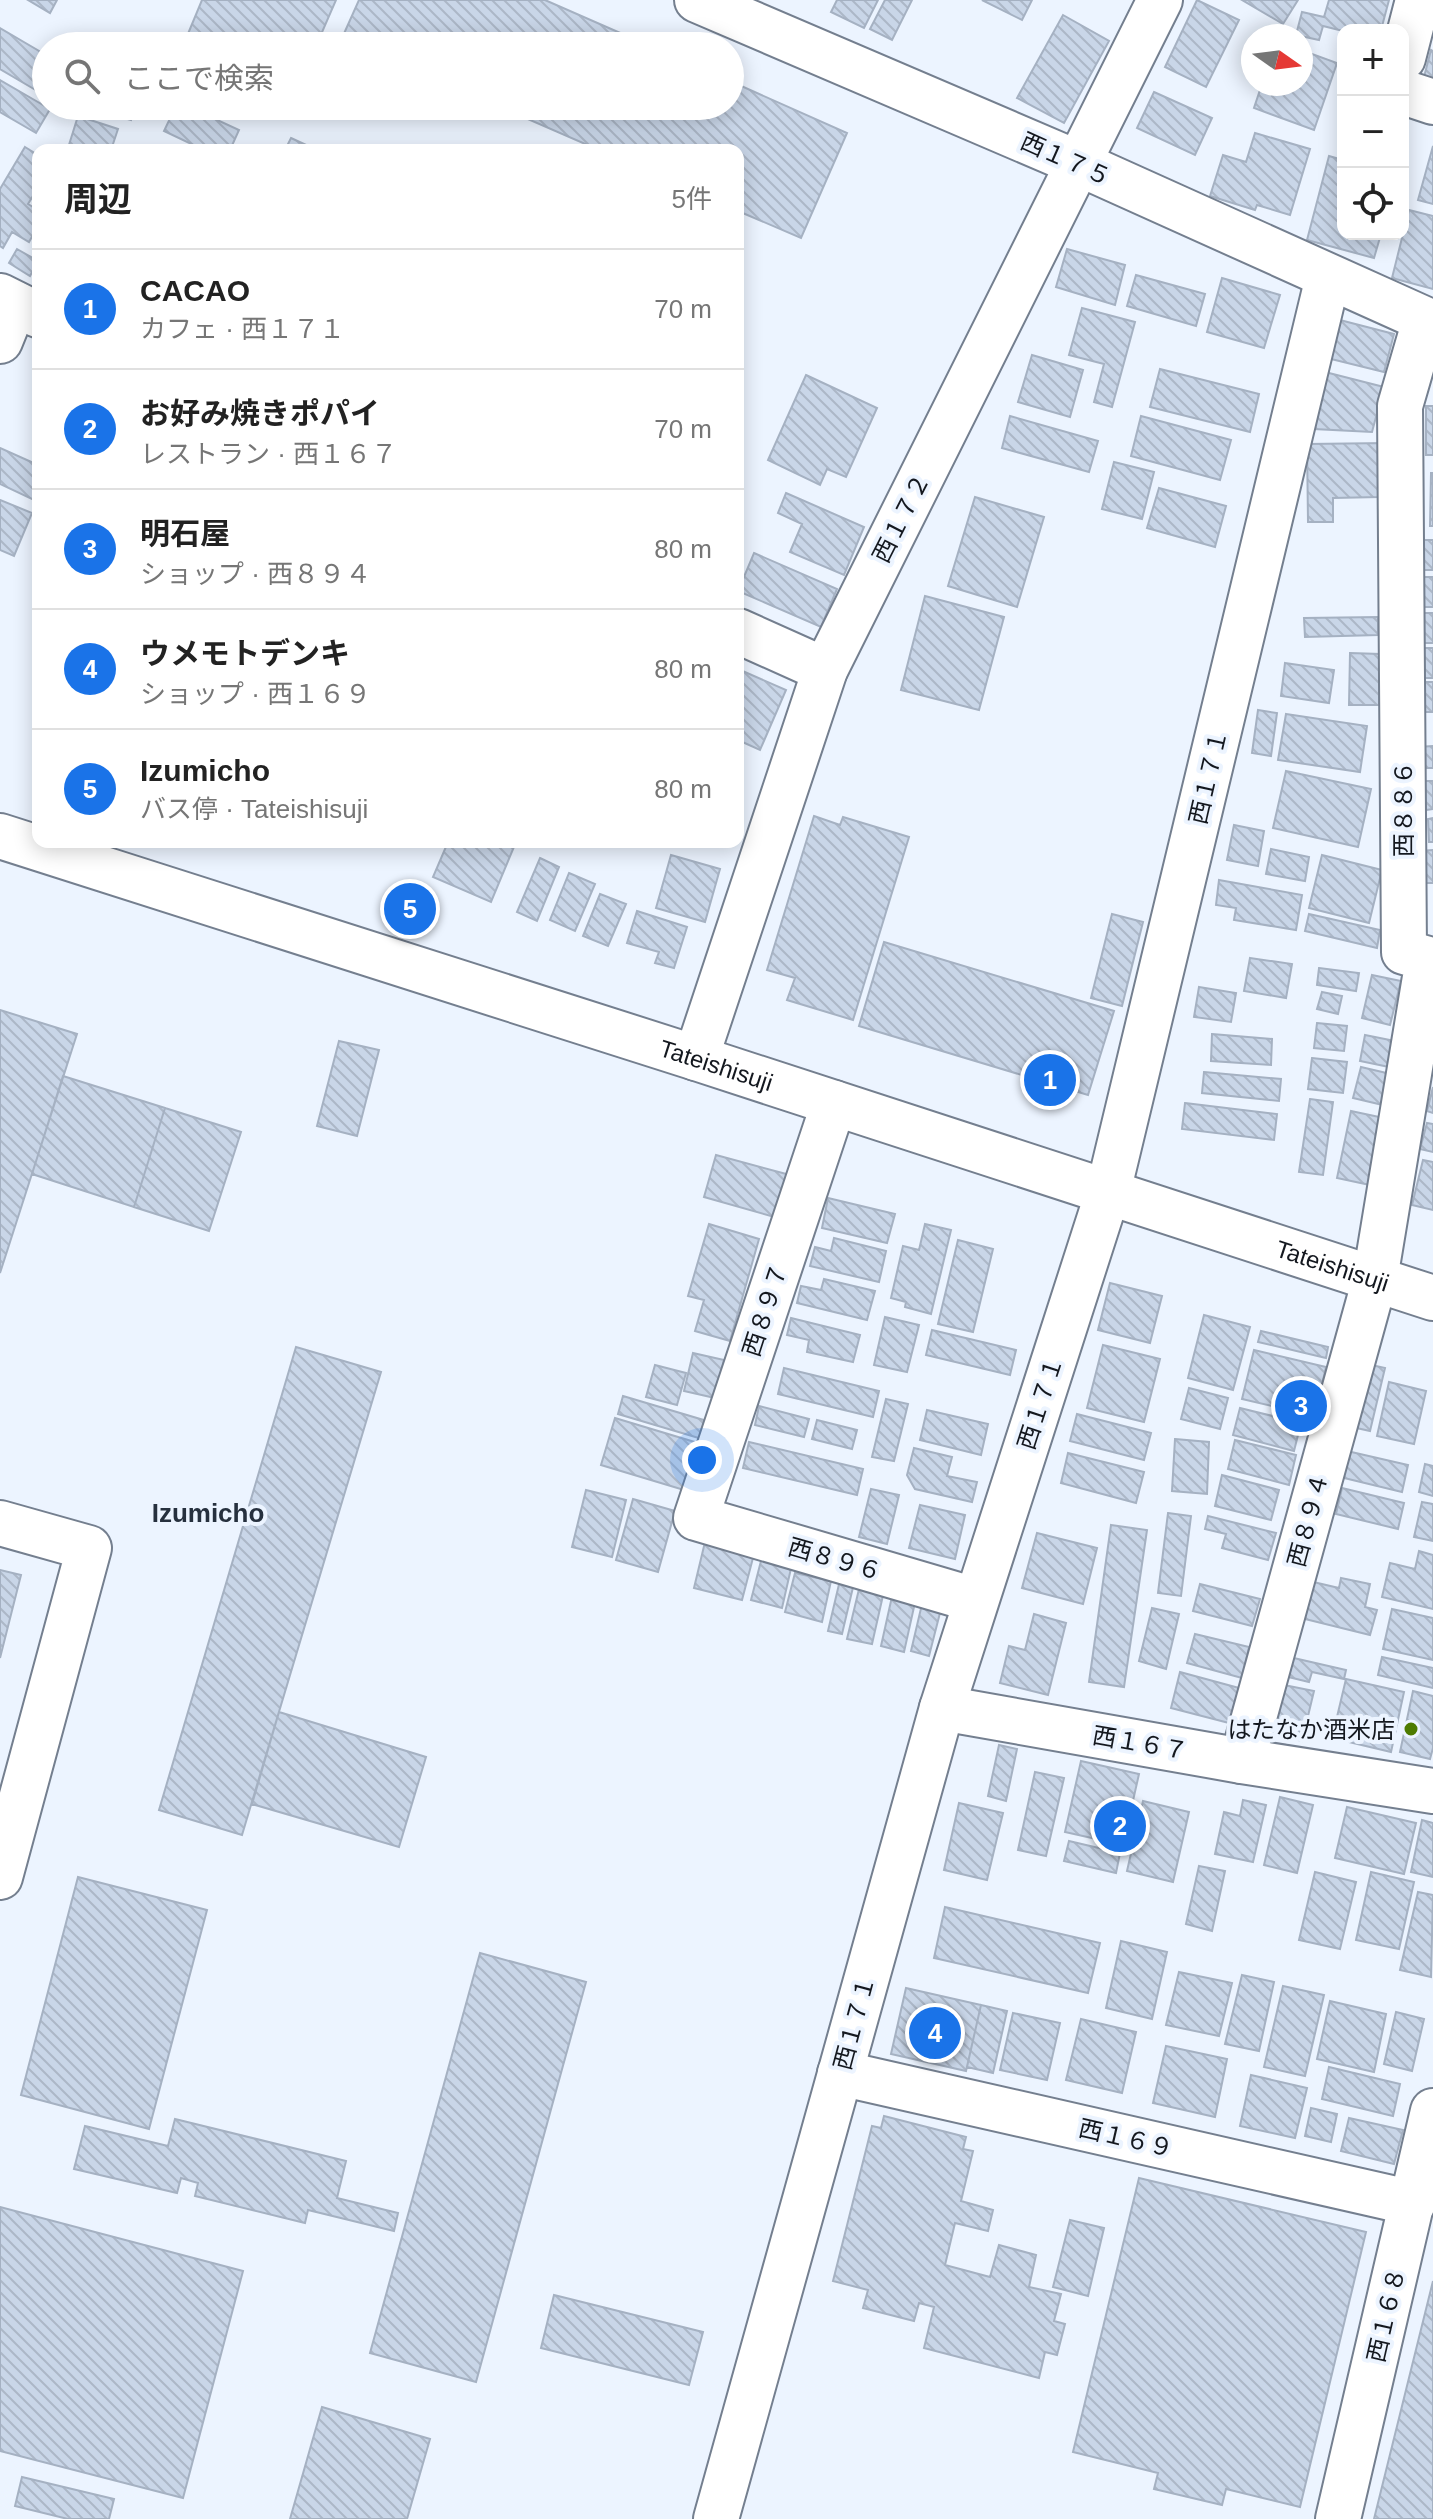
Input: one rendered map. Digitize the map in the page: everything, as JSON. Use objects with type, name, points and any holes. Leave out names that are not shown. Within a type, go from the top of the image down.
[{"type":"street","name":"西１７５","points":[[697,0],[1080,164],[1429,321]]},
{"type":"street","name":"西１７２","points":[[696,1058],[825,670],[1160,0]]},
{"type":"street","points":[[1409,35],[1418,0]]},
{"type":"street","points":[[1409,94],[1433,102]]},
{"type":"street","name":"西１７１","points":[[716,2519],[942,1708],[1108,1192],[1328,277]]},
{"type":"street","name":"西８８６","points":[[1375,1279],[1428,959],[1404,952],[1418,726],[1400,406],[1429,321]]},
{"type":"street","points":[[744,634],[825,670]]},
{"type":"street","name":"Tateishisuji","points":[[0,836],[32,846]]},
{"type":"street","name":"Tateishisuji","points":[[38,848],[1433,1298]]},
{"type":"street","name":"西８９７","points":[[696,1518],[834,1103]]},
{"type":"street","name":"西８９４","points":[[1242,1761],[1375,1279]]},
{"type":"street","name":"西８９６","points":[[696,1518],[975,1600]]},
{"type":"street","points":[[0,1523],[89,1548],[0,1877]]},
{"type":"street","name":"西１６７","points":[[942,1708],[1433,1791]]},
{"type":"street","name":"西１６９","points":[[840,2073],[1413,2203]]},
{"type":"street","name":"西１６８","points":[[1338,2519],[1433,2111]]},
{"type":"building","points":[[28,0],[57,0],[50,13]]},
{"type":"building","points":[[202,0],[336,0],[322,32],[189,32]]},
{"type":"building","points":[[359,0],[545,0],[618,32],[345,32]]},
{"type":"building","points":[[837,0],[878,0],[864,28],[831,12]]},
{"type":"building","points":[[885,0],[912,0],[892,40],[870,29]]},
{"type":"building","points":[[982,0],[1032,0],[1022,20]]},
{"type":"building","points":[[1197,0],[1239,20],[1206,87],[1165,67]]},
{"type":"building","points":[[1242,0],[1298,0],[1283,24]]},
{"type":"building","points":[[1329,0],[1389,0],[1383,24],[1337,24],[1337,30],[1323,26],[1319,40],[1313,39],[1313,24],[1299,24],[1302,12],[1324,17]]},
{"type":"building","points":[[1063,15],[1109,41],[1064,123],[1017,98]]},
{"type":"building","points":[[0,28],[32,47],[32,88],[0,69]]},
{"type":"building","points":[[1433,51],[1433,80],[1424,77]]},
{"type":"building","points":[[1313,54],[1337,63],[1314,130],[1254,108],[1258,96],[1313,96]]},
{"type":"building","points":[[0,80],[32,99],[32,120],[44,120],[36,133],[0,112]]},
{"type":"building","points":[[744,87],[847,133],[801,238],[744,214],[744,144],[585,144],[530,120],[744,120]]},
{"type":"building","points":[[1154,92],[1212,118],[1195,155],[1137,128]]},
{"type":"building","points":[[77,120],[90,120],[118,129],[113,144],[69,144]]},
{"type":"building","points":[[169,120],[217,120],[239,130],[233,144],[191,144],[164,131]]},
{"type":"building","points":[[1255,133],[1310,149],[1290,215],[1257,205],[1255,210],[1210,196],[1223,155],[1246,162]]},
{"type":"building","points":[[291,138],[304,144],[288,144]]},
{"type":"building","points":[[1433,146],[1433,204],[1418,200]]},
{"type":"building","points":[[25,147],[32,151],[32,198],[28,204],[32,206],[32,237],[29,242],[12,232],[3,248],[0,246],[0,189]]},
{"type":"building","points":[[1329,156],[1337,158],[1337,240],[1379,240],[1374,258],[1307,240]]},
{"type":"building","points":[[1409,210],[1433,216],[1433,289],[1392,278],[1402,240],[1409,240]]},
{"type":"building","points":[[17,249],[32,258],[32,272],[30,276],[9,263]]},
{"type":"building","points":[[1067,249],[1125,265],[1115,305],[1056,287]]},
{"type":"building","points":[[1136,275],[1205,294],[1196,326],[1127,306]]},
{"type":"building","points":[[1222,278],[1280,295],[1264,348],[1207,332]]},
{"type":"building","points":[[1082,308],[1135,322],[1112,407],[1094,402],[1104,364],[1069,355]]},
{"type":"building","points":[[1336,319],[1394,334],[1384,372],[1327,358]]},
{"type":"building","points":[[1032,355],[1083,370],[1070,417],[1018,402]]},
{"type":"building","points":[[1160,369],[1259,394],[1250,432],[1150,407]]},
{"type":"building","points":[[1325,372],[1384,387],[1372,432],[1314,429]]},
{"type":"building","points":[[806,375],[877,408],[846,477],[827,469],[820,485],[768,460]]},
{"type":"building","points":[[1426,406],[1433,406],[1433,455],[1426,455]]},
{"type":"building","points":[[1010,416],[1098,441],[1089,472],[1002,448]]},
{"type":"building","points":[[1141,416],[1231,440],[1220,480],[1131,456]]},
{"type":"building","points":[[1387,443],[1387,468],[1378,468],[1379,497],[1333,498],[1333,522],[1308,522],[1307,444]]},
{"type":"building","points":[[0,448],[32,462],[32,499],[0,484]]},
{"type":"building","points":[[1114,462],[1154,472],[1142,519],[1102,509]]},
{"type":"building","points":[[1433,473],[1433,526],[1430,526]]},
{"type":"building","points":[[1159,488],[1226,506],[1215,547],[1147,528]]},
{"type":"building","points":[[786,493],[864,527],[844,575],[790,552],[802,524],[778,513]]},
{"type":"building","points":[[975,497],[1044,517],[1017,607],[948,586]]},
{"type":"building","points":[[0,500],[32,513],[14,556],[0,550]]},
{"type":"building","points":[[1419,540],[1433,540],[1433,570],[1419,570]]},
{"type":"building","points":[[754,553],[837,589],[821,627],[744,594],[744,577]]},
{"type":"building","points":[[1420,577],[1433,577],[1433,607],[1419,607]]},
{"type":"building","points":[[925,596],[1004,617],[979,710],[901,690]]},
{"type":"building","points":[[1420,613],[1433,613],[1433,643],[1420,643]]},
{"type":"building","points":[[1378,617],[1378,635],[1305,637],[1304,618]]},
{"type":"building","points":[[1417,648],[1433,648],[1433,678],[1417,678]]},
{"type":"building","points":[[1350,653],[1380,654],[1379,705],[1349,705]]},
{"type":"building","points":[[1285,663],[1334,670],[1329,703],[1281,696]]},
{"type":"building","points":[[744,672],[786,690],[760,750],[744,743]]},
{"type":"building","points":[[1419,682],[1433,682],[1433,712],[1419,712]]},
{"type":"building","points":[[1258,710],[1277,713],[1271,756],[1252,753]]},
{"type":"building","points":[[1286,714],[1367,726],[1360,772],[1278,760]]},
{"type":"building","points":[[1433,746],[1433,768],[1420,768],[1418,747]]},
{"type":"building","points":[[1286,771],[1371,789],[1358,847],[1273,828]]},
{"type":"building","points":[[1425,781],[1433,781],[1433,809],[1426,810]]},
{"type":"building","points":[[814,816],[840,825],[843,817],[909,837],[853,1020],[787,1000],[795,978],[767,970]]},
{"type":"building","points":[[1433,818],[1433,842],[1429,842],[1428,819]]},
{"type":"building","points":[[1234,825],[1264,831],[1258,866],[1227,860]]},
{"type":"building","points":[[445,848],[514,848],[491,902],[433,877]]},
{"type":"building","points":[[1271,849],[1309,857],[1305,881],[1266,874]]},
{"type":"building","points":[[1433,850],[1433,883],[1423,883],[1421,851]]},
{"type":"building","points":[[671,855],[720,869],[705,922],[656,908]]},
{"type":"building","points":[[1322,855],[1382,870],[1369,923],[1309,908]]},
{"type":"building","points":[[540,858],[559,867],[537,921],[517,912]]},
{"type":"building","points":[[569,873],[595,884],[575,931],[550,920]]},
{"type":"building","points":[[1219,880],[1302,895],[1296,930],[1234,920],[1236,908],[1216,905]]},
{"type":"building","points":[[600,894],[626,904],[608,946],[583,936]]},
{"type":"building","points":[[637,911],[687,927],[674,968],[655,963],[659,952],[627,943]]},
{"type":"building","points":[[1112,914],[1143,922],[1122,1006],[1091,998]]},
{"type":"building","points":[[1309,914],[1380,930],[1377,948],[1305,931]]},
{"type":"building","points":[[884,942],[1114,1011],[1088,1095],[859,1026]]},
{"type":"building","points":[[1250,958],[1292,964],[1286,998],[1244,991]]},
{"type":"building","points":[[1319,968],[1359,973],[1356,991],[1317,985]]},
{"type":"building","points":[[1372,975],[1401,981],[1390,1025],[1362,1018]]},
{"type":"building","points":[[1199,987],[1236,993],[1231,1022],[1194,1017]]},
{"type":"building","points":[[1322,992],[1342,996],[1338,1014],[1317,1009]]},
{"type":"building","points":[[0,1010],[77,1034],[0,1273]]},
{"type":"building","points":[[1317,1023],[1347,1026],[1344,1051],[1314,1048]]},
{"type":"building","points":[[1212,1034],[1272,1039],[1271,1065],[1211,1061]]},
{"type":"building","points":[[1365,1035],[1400,1042],[1394,1068],[1360,1061]]},
{"type":"building","points":[[339,1041],[379,1050],[357,1136],[317,1126]]},
{"type":"building","points":[[1312,1058],[1347,1062],[1343,1093],[1308,1089]]},
{"type":"building","points":[[1361,1067],[1395,1075],[1387,1106],[1353,1098]]},
{"type":"building","points":[[1204,1072],[1281,1079],[1279,1101],[1202,1093]]},
{"type":"building","points":[[63,1076],[165,1108],[134,1207],[32,1174]]},
{"type":"building","points":[[1433,1087],[1433,1113],[1427,1111]]},
{"type":"building","points":[[1310,1099],[1333,1102],[1323,1175],[1299,1172]]},
{"type":"building","points":[[1185,1103],[1277,1114],[1274,1140],[1182,1129]]},
{"type":"building","points":[[165,1108],[241,1132],[209,1231],[134,1207]]},
{"type":"building","points":[[1351,1111],[1384,1118],[1370,1185],[1337,1178]]},
{"type":"building","points":[[1427,1123],[1433,1124],[1433,1152],[1420,1149]]},
{"type":"building","points":[[716,1155],[790,1175],[778,1218],[704,1197]]},
{"type":"building","points":[[1423,1160],[1433,1162],[1433,1210],[1412,1205]]},
{"type":"building","points":[[828,1198],[895,1214],[887,1243],[822,1228]]},
{"type":"building","points":[[709,1224],[759,1239],[730,1341],[695,1331],[704,1300],[688,1296]]},
{"type":"building","points":[[925,1224],[951,1230],[931,1314],[905,1307],[906,1302],[891,1298],[903,1246],[919,1250]]},
{"type":"building","points":[[834,1238],[886,1251],[879,1282],[810,1266],[815,1247],[831,1251]]},
{"type":"building","points":[[958,1240],[993,1249],[973,1332],[938,1324]]},
{"type":"building","points":[[824,1279],[875,1291],[867,1320],[797,1303],[801,1286],[821,1290]]},
{"type":"building","points":[[1110,1283],[1162,1296],[1150,1343],[1098,1330]]},
{"type":"building","points":[[1204,1315],[1250,1327],[1233,1390],[1188,1378]]},
{"type":"building","points":[[885,1317],[919,1325],[907,1372],[874,1365]]},
{"type":"building","points":[[791,1318],[860,1335],[853,1362],[807,1352],[809,1340],[787,1335]]},
{"type":"building","points":[[932,1330],[1016,1350],[1010,1375],[926,1355]]},
{"type":"building","points":[[1261,1331],[1328,1347],[1326,1358],[1258,1342]]},
{"type":"building","points":[[1103,1345],[1160,1359],[1144,1422],[1087,1408]]},
{"type":"building","points":[[296,1347],[381,1372],[242,1835],[159,1810]]},
{"type":"building","points":[[1254,1350],[1326,1367],[1315,1416],[1242,1399]]},
{"type":"building","points":[[693,1353],[724,1360],[715,1398],[684,1391]]},
{"type":"building","points":[[1367,1364],[1385,1368],[1370,1431],[1352,1427]]},
{"type":"building","points":[[655,1365],[686,1373],[677,1405],[646,1397]]},
{"type":"building","points":[[784,1368],[879,1391],[873,1417],[778,1394]]},
{"type":"building","points":[[1389,1382],[1426,1391],[1414,1444],[1377,1436]]},
{"type":"building","points":[[1189,1388],[1228,1398],[1220,1429],[1181,1419]]},
{"type":"building","points":[[623,1396],[707,1421],[702,1439],[618,1414]]},
{"type":"building","points":[[886,1399],[908,1404],[894,1461],[872,1457]]},
{"type":"building","points":[[759,1406],[809,1419],[804,1437],[755,1425]]},
{"type":"building","points":[[1240,1408],[1301,1423],[1294,1451],[1233,1435]]},
{"type":"building","points":[[927,1410],[988,1424],[981,1455],[920,1440]]},
{"type":"building","points":[[1077,1414],[1151,1433],[1144,1460],[1070,1441]]},
{"type":"building","points":[[615,1418],[698,1443],[684,1490],[601,1465]]},
{"type":"building","points":[[817,1420],[857,1430],[852,1449],[812,1439]]},
{"type":"building","points":[[1175,1439],[1209,1442],[1207,1494],[1172,1491]]},
{"type":"building","points":[[1235,1440],[1296,1455],[1289,1485],[1228,1469]]},
{"type":"building","points":[[749,1442],[863,1469],[857,1495],[743,1468]]},
{"type":"building","points":[[914,1448],[952,1457],[947,1476],[977,1482],[972,1502],[915,1489],[907,1475]]},
{"type":"building","points":[[1347,1451],[1408,1465],[1402,1492],[1340,1477]]},
{"type":"building","points":[[1068,1453],[1144,1472],[1136,1503],[1061,1483]]},
{"type":"building","points":[[1425,1464],[1433,1466],[1433,1496],[1419,1492]]},
{"type":"building","points":[[1222,1475],[1279,1490],[1271,1520],[1215,1506]]},
{"type":"building","points":[[1342,1488],[1404,1503],[1398,1529],[1336,1514]]},
{"type":"building","points":[[871,1489],[899,1495],[887,1544],[859,1537]]},
{"type":"building","points":[[586,1490],[626,1500],[612,1557],[572,1547]]},
{"type":"building","points":[[633,1499],[675,1511],[658,1572],[616,1560]]},
{"type":"building","points":[[1422,1502],[1433,1504],[1433,1541],[1414,1537]]},
{"type":"building","points":[[920,1505],[965,1515],[955,1559],[909,1548]]},
{"type":"building","points":[[1168,1513],[1191,1516],[1181,1596],[1158,1593]]},
{"type":"building","points":[[1208,1516],[1276,1533],[1268,1560],[1222,1548],[1226,1534],[1205,1529]]},
{"type":"building","points":[[1111,1525],[1147,1530],[1124,1687],[1089,1682]]},
{"type":"building","points":[[1037,1533],[1097,1548],[1083,1604],[1022,1588]]},
{"type":"building","points":[[705,1542],[754,1554],[742,1600],[694,1588]]},
{"type":"building","points":[[1419,1551],[1433,1555],[1433,1609],[1382,1597],[1390,1563],[1415,1569]]},
{"type":"building","points":[[762,1557],[792,1564],[782,1608],[751,1600]]},
{"type":"building","points":[[0,1570],[21,1575],[0,1658]]},
{"type":"building","points":[[795,1573],[831,1581],[822,1622],[785,1612]]},
{"type":"building","points":[[1341,1578],[1370,1584],[1365,1607],[1377,1610],[1370,1635],[1301,1618],[1309,1581],[1339,1588]]},
{"type":"building","points":[[840,1580],[854,1583],[842,1634],[828,1631]]},
{"type":"building","points":[[1200,1584],[1260,1599],[1252,1626],[1193,1611]]},
{"type":"building","points":[[860,1585],[884,1591],[872,1644],[847,1639]]},
{"type":"building","points":[[893,1592],[916,1598],[904,1652],[881,1646]]},
{"type":"building","points":[[922,1604],[941,1609],[929,1656],[911,1651]]},
{"type":"building","points":[[1152,1608],[1179,1614],[1166,1669],[1139,1661]]},
{"type":"building","points":[[1392,1609],[1433,1618],[1433,1660],[1383,1649]]},
{"type":"building","points":[[1034,1614],[1066,1623],[1048,1695],[1000,1683],[1009,1646],[1025,1650]]},
{"type":"building","points":[[1195,1634],[1249,1647],[1242,1678],[1187,1663]]},
{"type":"building","points":[[1285,1656],[1346,1670],[1344,1679],[1312,1672],[1309,1682],[1280,1675]]},
{"type":"building","points":[[1382,1657],[1433,1668],[1433,1688],[1378,1675]]},
{"type":"building","points":[[1180,1672],[1239,1688],[1229,1723],[1171,1708]]},
{"type":"building","points":[[1346,1679],[1404,1692],[1391,1752],[1332,1738]]},
{"type":"building","points":[[1284,1685],[1314,1691],[1302,1741],[1273,1733]]},
{"type":"building","points":[[1413,1691],[1433,1696],[1433,1748],[1430,1759],[1400,1752]]},
{"type":"building","points":[[279,1712],[426,1757],[399,1847],[252,1804]]},
{"type":"building","points":[[999,1745],[1017,1749],[1006,1801],[988,1796]]},
{"type":"building","points":[[1081,1761],[1139,1774],[1123,1845],[1065,1832]]},
{"type":"building","points":[[1035,1772],[1064,1778],[1046,1856],[1018,1850]]},
{"type":"building","points":[[1280,1797],[1313,1805],[1297,1873],[1264,1865]]},
{"type":"building","points":[[1243,1800],[1266,1805],[1253,1862],[1215,1854],[1224,1812],[1240,1816]]},
{"type":"building","points":[[1143,1801],[1189,1812],[1173,1882],[1127,1871]]},
{"type":"building","points":[[959,1803],[1003,1813],[987,1880],[944,1870]]},
{"type":"building","points":[[1347,1807],[1416,1823],[1404,1874],[1335,1858]]},
{"type":"building","points":[[1422,1820],[1433,1823],[1433,1877],[1411,1872]]},
{"type":"building","points":[[1069,1841],[1120,1853],[1116,1873],[1064,1861]]},
{"type":"building","points":[[1199,1866],[1225,1871],[1212,1931],[1186,1924]]},
{"type":"building","points":[[1315,1872],[1356,1882],[1340,1949],[1299,1940]]},
{"type":"building","points":[[1371,1872],[1414,1882],[1399,1949],[1356,1940]]},
{"type":"building","points":[[78,1877],[207,1910],[149,2129],[21,2095]]},
{"type":"building","points":[[1418,1892],[1433,1895],[1431,1977],[1400,1970]]},
{"type":"building","points":[[945,1907],[1100,1943],[1088,1993],[934,1958]]},
{"type":"building","points":[[1121,1941],[1167,1952],[1152,2019],[1106,2008]]},
{"type":"building","points":[[480,1953],[586,1982],[476,2382],[370,2353]]},
{"type":"building","points":[[1179,1972],[1232,1983],[1219,2036],[1166,2025]]},
{"type":"building","points":[[1242,1975],[1274,1982],[1259,2051],[1225,2044]]},
{"type":"building","points":[[1283,1986],[1324,1995],[1305,2076],[1264,2067]]},
{"type":"building","points":[[906,1988],[981,2005],[966,2071],[891,2054]]},
{"type":"building","points":[[1330,2001],[1386,2014],[1374,2072],[1317,2059]]},
{"type":"building","points":[[981,2005],[1007,2011],[993,2073],[967,2067]]},
{"type":"building","points":[[1396,2012],[1424,2019],[1412,2071],[1384,2064]]},
{"type":"building","points":[[1013,2013],[1060,2023],[1047,2080],[1000,2070]]},
{"type":"building","points":[[1081,2019],[1136,2032],[1122,2093],[1066,2080]]},
{"type":"building","points":[[1166,2046],[1227,2059],[1215,2117],[1153,2103]]},
{"type":"building","points":[[1329,2067],[1400,2084],[1393,2116],[1322,2099]]},
{"type":"building","points":[[1251,2075],[1307,2088],[1295,2138],[1240,2126]]},
{"type":"building","points":[[1311,2108],[1337,2114],[1331,2142],[1305,2136]]},
{"type":"building","points":[[884,2116],[966,2137],[963,2149],[973,2151],[961,2201],[993,2210],[988,2231],[955,2223],[945,2265],[990,2277],[999,2245],[1036,2255],[1029,2287],[1061,2294],[1054,2321],[1065,2324],[1057,2355],[1045,2352],[1039,2378],[924,2348],[934,2307],[919,2303],[914,2321],[863,2308],[868,2290],[833,2281],[872,2126],[881,2128]]},
{"type":"building","points":[[1349,2118],[1403,2130],[1394,2164],[1341,2151]]},
{"type":"building","points":[[175,2119],[346,2161],[337,2198],[398,2213],[394,2231],[308,2210],[305,2223],[195,2196],[198,2183],[181,2178],[177,2193],[74,2169],[85,2126],[168,2146]]},
{"type":"building","points":[[1139,2178],[1366,2232],[1300,2507],[1226,2489],[1222,2505],[1154,2489],[1158,2473],[1073,2452]]},
{"type":"building","points":[[0,2207],[243,2271],[183,2498],[0,2451]]},
{"type":"building","points":[[1070,2220],[1104,2228],[1088,2296],[1053,2287]]},
{"type":"building","points":[[1433,2281],[1433,2519],[1374,2519]]},
{"type":"building","points":[[554,2295],[703,2332],[689,2385],[541,2348]]},
{"type":"building","points":[[322,2407],[430,2439],[407,2519],[290,2519]]},
{"type":"building","points":[[22,2477],[114,2499],[109,2519],[68,2519],[15,2506]]},
{"type":"place","name":"Izumicho","points":[[410,909]]},
{"type":"place","name":"CACAO","points":[[1050,1080]]},
{"type":"place","name":"明石屋","points":[[1301,1406]]},
{"type":"place","name":"はたなか酒米店","points":[[1411,1729]]},
{"type":"place","name":"お好み焼きポパイ","points":[[1120,1826]]},
{"type":"place","name":"ウメモトデンキ","points":[[935,2033]]},
{"type":"district","name":"Izumicho","points":[[208,1513]]}]
